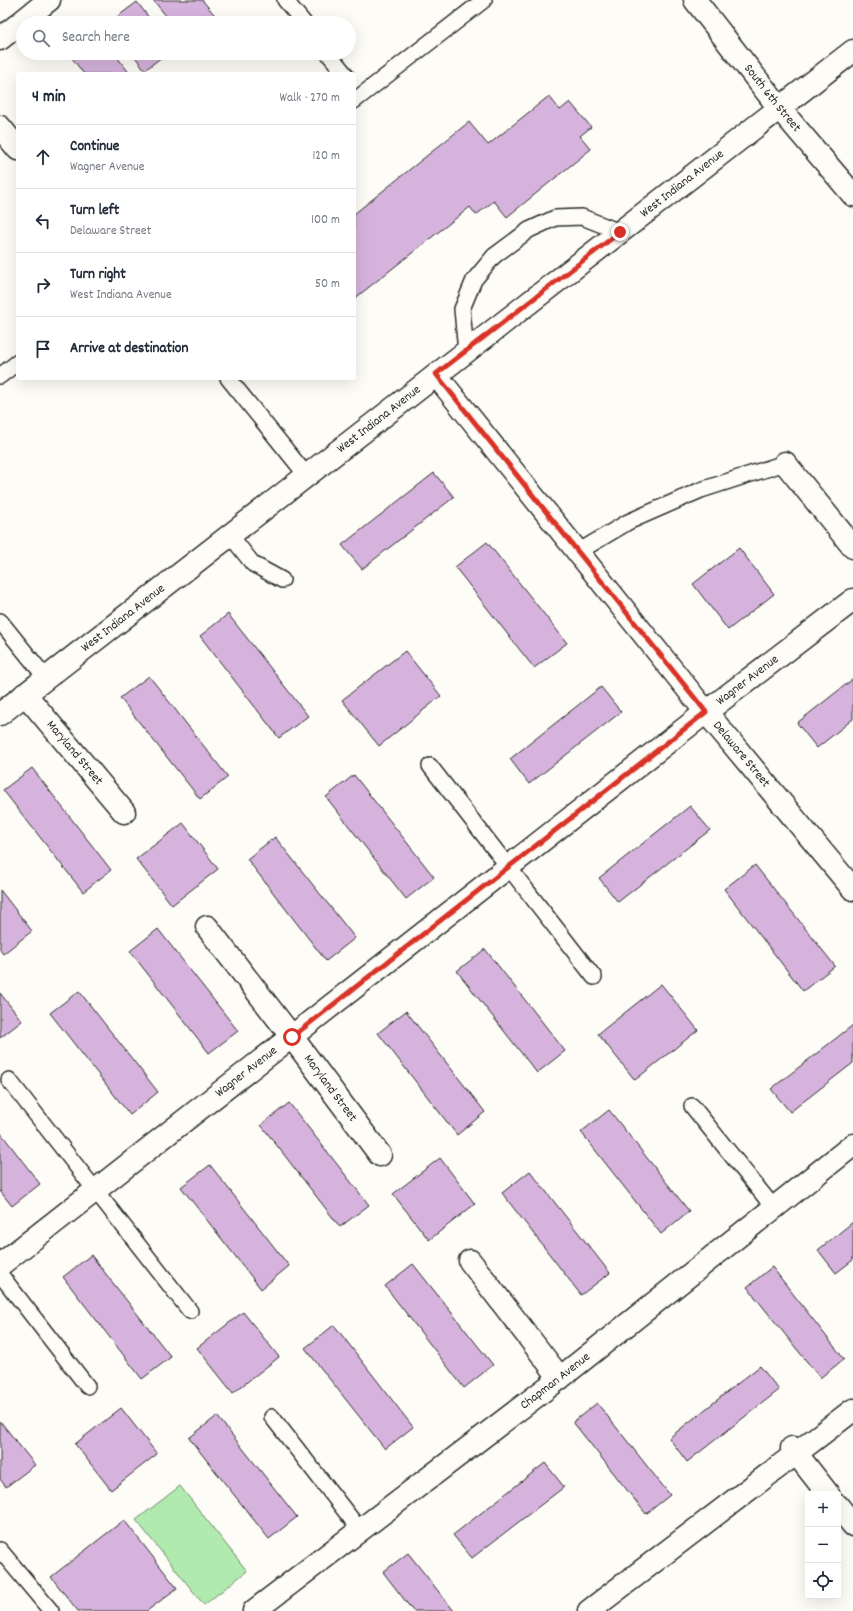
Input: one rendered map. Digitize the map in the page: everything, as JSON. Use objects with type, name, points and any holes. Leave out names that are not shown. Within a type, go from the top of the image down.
[{"type":"street","points":[[29,16],[49,0]]},
{"type":"street","name":"South 6th Street","points":[[695,0],[780,109],[853,195]]},
{"type":"street","points":[[0,39],[16,26]]},
{"type":"street","name":"West Indiana Avenue","points":[[0,714],[853,51]]},
{"type":"street","points":[[0,127],[16,147]]},
{"type":"street","name":"Delaware Street","points":[[436,374],[706,712],[853,889]]},
{"type":"street","points":[[785,463],[853,547]]},
{"type":"street","name":"Wagner Avenue","points":[[0,1265],[706,712],[853,600]]},
{"type":"street","name":"Maryland Street","points":[[25,694],[124,812]]},
{"type":"street","name":"Maryland Street","points":[[207,927],[292,1037],[380,1155]]},
{"type":"street","name":"Chapman Avenue","points":[[254,1611],[560,1378],[853,1145]]},
{"type":"street","points":[[470,1261],[560,1378]]},
{"type":"street","points":[[589,1611],[794,1451],[853,1410]]},
{"type":"street","points":[[794,1451],[826,1491]]},
{"type":"street","points":[[841,1510],[853,1524]]},
{"type":"lane","points":[[285,0],[298,16]]},
{"type":"lane","points":[[357,94],[484,0]]},
{"type":"lane","points":[[334,60],[343,72]]},
{"type":"lane","points":[[466,352],[462,309],[474,280],[494,256],[529,230],[555,218],[582,217],[620,232]]},
{"type":"lane","points":[[0,376],[16,364]]},
{"type":"lane","points":[[230,380],[307,476]]},
{"type":"lane","points":[[578,552],[628,522],[700,490],[785,463]]},
{"type":"lane","points":[[230,535],[253,564],[282,580]]},
{"type":"lane","points":[[0,621],[46,678]]},
{"type":"lane","points":[[430,766],[594,977]]},
{"type":"lane","points":[[9,1080],[190,1312]]},
{"type":"lane","points":[[692,1106],[774,1208]]},
{"type":"lane","points":[[0,1274],[87,1386]]},
{"type":"lane","points":[[272,1417],[360,1530]]},
{"type":"lane","points":[[0,1550],[51,1611]]},
{"type":"green space","points":[[180,1486],[247,1571],[204,1605],[136,1520]]},
{"type":"building","points":[[153,0],[202,0],[216,16],[166,16]]},
{"type":"building","points":[[137,2],[148,16],[118,16]]},
{"type":"building","points":[[74,60],[119,60],[128,72],[82,72]]},
{"type":"building","points":[[137,60],[158,60],[145,70]]},
{"type":"building","points":[[549,96],[560,110],[570,102],[591,127],[580,136],[591,149],[507,217],[494,201],[476,215],[470,207],[356,297],[356,212],[469,122],[488,145]]},
{"type":"building","points":[[434,473],[454,497],[362,569],[342,545]]},
{"type":"building","points":[[487,542],[567,643],[534,668],[455,567]]},
{"type":"building","points":[[739,548],[774,594],[728,630],[693,584]]},
{"type":"building","points":[[228,614],[308,716],[279,738],[200,636]]},
{"type":"building","points":[[405,651],[441,696],[379,746],[342,700]]},
{"type":"building","points":[[149,676],[228,777],[200,799],[120,698]]},
{"type":"building","points":[[853,679],[853,719],[817,748],[797,723]]},
{"type":"building","points":[[601,687],[621,712],[529,784],[510,759]]},
{"type":"building","points":[[32,768],[111,870],[83,892],[3,790]]},
{"type":"building","points":[[354,775],[434,877],[406,899],[326,797]]},
{"type":"building","points":[[690,806],[710,830],[618,902],[599,878]]},
{"type":"building","points":[[183,823],[218,869],[172,905],[136,859]]},
{"type":"building","points":[[275,837],[355,938],[326,961],[247,859]]},
{"type":"building","points":[[755,865],[835,966],[803,991],[724,889]]},
{"type":"building","points":[[0,890],[32,931],[3,954],[0,950]]},
{"type":"building","points":[[158,929],[238,1031],[209,1053],[130,951]]},
{"type":"building","points":[[485,949],[565,1051],[537,1073],[457,971]]},
{"type":"building","points":[[661,984],[698,1030],[635,1080],[598,1034]]},
{"type":"building","points":[[79,991],[158,1092],[130,1115],[50,1013]]},
{"type":"building","points":[[0,993],[22,1021],[0,1038]]},
{"type":"building","points":[[406,1011],[485,1112],[457,1135],[378,1033]]},
{"type":"building","points":[[853,1025],[853,1063],[790,1112],[771,1089]]},
{"type":"building","points":[[289,1103],[369,1205],[340,1227],[261,1125]]},
{"type":"building","points":[[609,1110],[689,1211],[661,1234],[581,1132]]},
{"type":"building","points":[[0,1132],[40,1184],[12,1206],[0,1191]]},
{"type":"building","points":[[440,1158],[475,1204],[429,1240],[393,1194]]},
{"type":"building","points":[[210,1165],[289,1266],[261,1289],[181,1187]]},
{"type":"building","points":[[530,1171],[610,1273],[581,1295],[502,1193]]},
{"type":"building","points":[[853,1222],[853,1260],[836,1273],[818,1250]]},
{"type":"building","points":[[91,1255],[171,1357],[142,1379],[63,1277]]},
{"type":"building","points":[[413,1264],[493,1365],[464,1388],[385,1286]]},
{"type":"building","points":[[772,1267],[844,1359],[820,1378],[747,1287]]},
{"type":"building","points":[[243,1312],[279,1357],[233,1393],[197,1348]]},
{"type":"building","points":[[334,1325],[413,1427],[385,1449],[305,1348]]},
{"type":"building","points":[[760,1366],[779,1390],[687,1462],[669,1438]]},
{"type":"building","points":[[597,1403],[670,1495],[646,1514],[573,1422]]},
{"type":"building","points":[[121,1408],[157,1454],[111,1490],[75,1444]]},
{"type":"building","points":[[217,1416],[297,1517],[269,1539],[189,1438]]},
{"type":"building","points":[[0,1421],[35,1465],[6,1487],[0,1479]]},
{"type":"building","points":[[545,1463],[564,1487],[472,1558],[453,1535]]},
{"type":"building","points":[[124,1520],[177,1588],[147,1611],[78,1611],[51,1577]]},
{"type":"building","points":[[408,1553],[454,1611],[413,1611],[383,1572]]},
{"type":"route","points":[[292,1037],[706,712],[436,374],[620,232]]}]
